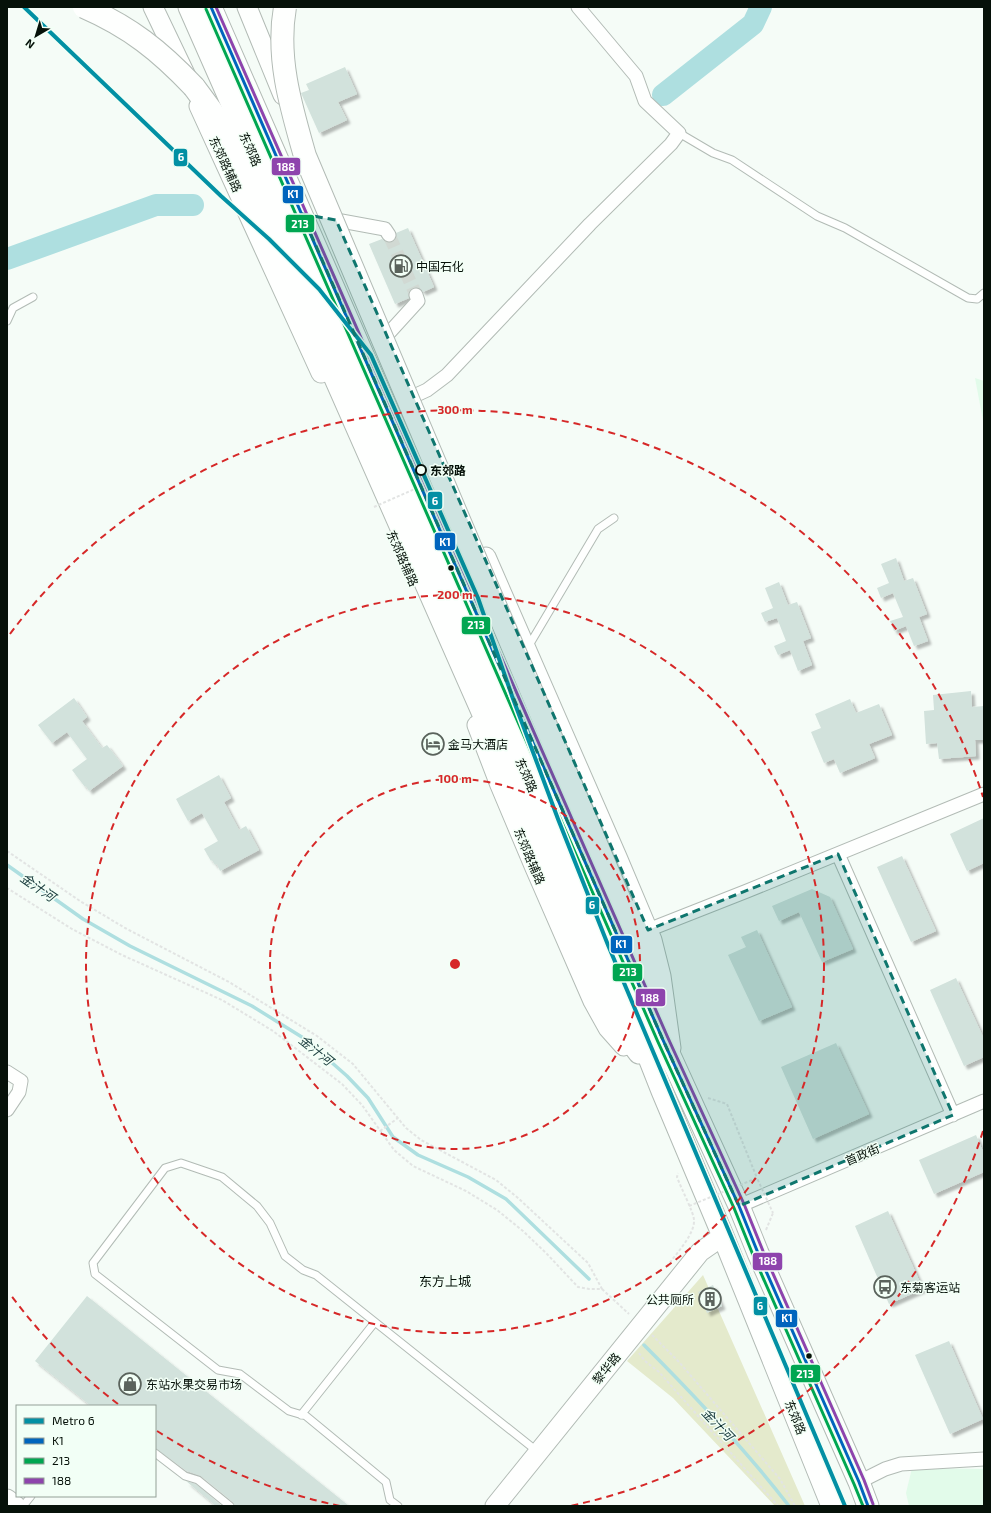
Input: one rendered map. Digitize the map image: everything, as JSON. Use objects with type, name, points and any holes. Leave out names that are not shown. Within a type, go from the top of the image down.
[{"type":"highway","points":[[84,7],[119,24],[144,40],[170,61],[194,87],[226,134],[256,197],[610,1001]]},
{"type":"highway","points":[[285,7],[282,44],[284,72],[290,107],[304,156],[622,905]]},
{"type":"main road","name":"东郊路","points":[[188,7],[384,401],[682,1080],[739,1206],[859,1482],[868,1506]]},
{"type":"main road","name":"东郊路","points":[[211,7],[293,218],[619,982],[662,1091],[723,1236],[832,1506]]},
{"type":"main road","points":[[247,7],[336,220],[377,308],[414,396],[438,445],[648,930],[661,976],[671,1050],[682,1080]]},
{"type":"main road","name":"东郊路辅路","points":[[156,11],[301,328],[450,664],[483,739],[500,785],[535,868],[593,1000],[608,1028],[623,1046],[651,1072],[662,1091]]},
{"type":"main road","points":[[293,218],[336,220]]},
{"type":"main road","points":[[384,401],[388,334]]},
{"type":"main road","points":[[622,905],[634,925],[641,943],[669,1046],[682,1080]]},
{"type":"main road","points":[[610,1001],[609,1008],[615,1019],[650,1069],[662,1091]]},
{"type":"main road","name":"黎华路","points":[[495,1506],[700,1252],[723,1236]]},
{"type":"main road","points":[[7,1499],[16,1506]]},
{"type":"street","points":[[414,396],[427,390],[447,375],[590,224],[671,144],[679,133],[645,101],[636,76],[578,7]]},
{"type":"street","points":[[336,220],[385,229],[389,235]]},
{"type":"street","points":[[388,334],[418,301],[416,295]]},
{"type":"street","points":[[648,930],[984,794]]},
{"type":"street","points":[[838,854],[953,1115]]},
{"type":"street","points":[[7,1072],[21,1080],[19,1092],[7,1110]]},
{"type":"street","name":"首政街","points":[[739,1206],[984,1101]]},
{"type":"street","points":[[859,1482],[885,1469],[901,1464],[984,1460]]},
{"type":"lane","points":[[679,133],[713,152],[732,160],[817,216],[845,228],[968,298],[977,299],[984,293]]},
{"type":"lane","points":[[7,321],[13,308],[33,297]]},
{"type":"lane","points":[[526,649],[598,529],[614,518]]},
{"type":"lane","points":[[398,1506],[390,1500],[386,1482],[306,1416],[289,1411],[240,1374],[218,1370],[95,1274],[93,1263],[165,1168],[181,1163],[222,1177],[257,1206],[270,1222],[284,1256],[303,1270],[316,1275],[538,1452]]},
{"type":"lane","points":[[301,1415],[375,1322]]},
{"type":"lane","points":[[156,1454],[184,1476],[198,1480],[230,1506]]},
{"type":"lane","points":[[23,1506],[29,1497]]},
{"type":"path","points":[[374,507],[430,482]]},
{"type":"path","points":[[7,850],[112,920],[229,982],[317,1036],[353,1064],[406,1128],[421,1140],[496,1180],[518,1198],[588,1262],[602,1289],[620,1306]]},
{"type":"path","points":[[7,888],[72,929],[122,954],[222,1000],[273,1031],[342,1084],[362,1105],[394,1150],[413,1166],[466,1191],[497,1210],[523,1231],[578,1287],[602,1289]]},
{"type":"path","points":[[727,1104],[773,1213]]},
{"type":"path","points":[[380,1131],[398,1118]]},
{"type":"path","points":[[668,1265],[686,1240],[692,1229],[694,1220],[677,1178]]},
{"type":"path","points":[[689,1206],[757,1178]]},
{"type":"path","points":[[641,1325],[679,1362],[780,1479],[795,1506]]},
{"type":"path","points":[[628,1341],[645,1361],[659,1372],[778,1506]]},
{"type":"highlighted area","points":[[302,214],[336,220],[648,930],[838,854],[953,1115],[739,1206],[663,1040]]},
{"type":"shaded area","points":[[975,378],[984,381],[984,426]]},
{"type":"shaded area","points":[[703,1275],[805,1506],[775,1506],[673,1398],[627,1361]]},
{"type":"shaded area","points":[[912,1468],[984,1469],[984,1506],[909,1506],[906,1493]]},
{"type":"building","points":[[345,67],[357,94],[338,102],[347,120],[319,133],[301,93],[309,90],[306,84]]},
{"type":"building","name":"中国石化","points":[[408,228],[434,287],[423,292],[418,287],[413,288],[408,293],[409,298],[395,304],[369,244],[382,239],[386,242],[393,242],[396,238],[396,233]]},
{"type":"building","points":[[896,558],[904,581],[913,578],[927,614],[919,617],[928,641],[914,646],[906,626],[894,631],[890,621],[903,617],[893,593],[881,598],[877,588],[889,583],[881,564]]},
{"type":"building","points":[[779,582],[788,605],[797,602],[811,638],[803,641],[812,665],[798,671],[790,650],[778,655],[774,646],[786,641],[777,618],[765,622],[761,613],[773,608],[765,588]]},
{"type":"building","points":[[971,691],[972,707],[984,706],[984,740],[975,740],[976,756],[939,759],[937,743],[926,744],[924,711],[934,710],[933,695]]},
{"type":"building","points":[[74,698],[87,717],[82,721],[102,748],[107,745],[123,766],[89,791],[72,770],[87,759],[67,732],[52,743],[38,725]]},
{"type":"building","points":[[850,699],[856,713],[879,704],[892,735],[869,744],[875,758],[840,773],[834,759],[824,763],[811,732],[821,728],[815,714]]},
{"type":"building","points":[[219,775],[231,798],[224,802],[239,830],[246,826],[259,850],[220,871],[217,864],[215,865],[212,860],[211,861],[204,849],[218,841],[202,813],[188,821],[176,799]]},
{"type":"building","points":[[984,818],[984,863],[967,871],[950,834]]},
{"type":"building","points":[[902,856],[936,931],[911,942],[877,867]]},
{"type":"building","points":[[812,889],[830,897],[853,949],[822,962],[799,912],[779,921],[772,906]]},
{"type":"building","points":[[757,930],[792,1007],[759,1021],[728,955],[746,947],[741,937]]},
{"type":"building","points":[[956,978],[984,1039],[984,1057],[964,1066],[930,990]]},
{"type":"building","points":[[836,1043],[869,1114],[813,1139],[781,1067]]},
{"type":"building","points":[[976,1135],[984,1154],[984,1172],[934,1194],[919,1160]]},
{"type":"building","points":[[888,1211],[923,1289],[889,1304],[855,1226]]},
{"type":"building","name":"公共厕所","points":[[713,1285],[722,1306],[707,1313],[698,1292]]},
{"type":"building","name":"东站水果交易市场","points":[[87,1296],[349,1506],[235,1506],[233,1502],[201,1476],[187,1471],[156,1449],[156,1405],[90,1405],[35,1361]]},
{"type":"building","points":[[949,1341],[983,1419],[950,1434],[915,1355]]},
{"type":"building","points":[[186,1481],[196,1484],[222,1506],[216,1506]]},
{"type":"waterway","points":[[663,95],[753,24],[761,7]]},
{"type":"waterway","points":[[7,259],[156,205],[193,205]]},
{"type":"waterway","name":"金汁河","points":[[7,865],[83,919],[130,946],[252,1006],[305,1039],[347,1076],[368,1098],[393,1137],[418,1155],[468,1177],[506,1199],[589,1279]]},
{"type":"waterway","name":"金汁河","points":[[644,1345],[719,1423],[789,1506]]},
{"type":"tunnel","points":[[389,235],[416,295]]},
{"type":"metro line","name":"6","points":[[24,7],[221,196],[269,239],[319,289],[371,355],[478,598],[512,696],[558,819],[608,945],[845,1506]]},
{"type":"transit line","name":"K1","points":[[211,7],[663,1040],[739,1206],[758,1253],[859,1482],[868,1506]]},
{"type":"transit line","name":"188","points":[[216,7],[668,1038],[744,1204],[763,1251],[864,1480],[873,1504]]},
{"type":"transit line","name":"213","points":[[206,9],[658,1042],[734,1208],[753,1255],[863,1506]]},
{"type":"place","name":"中国石化","points":[[401,266]]},
{"type":"place","name":"东郊路","points":[[421,470]]},
{"type":"place","name":"金马大酒店","points":[[433,744]]},
{"type":"place","name":"东菊客运站","points":[[885,1287]]},
{"type":"place","name":"公共厕所","points":[[710,1299]]},
{"type":"place","name":"东站水果交易市场","points":[[130,1384]]},
{"type":"district","name":"东方上城","points":[[445,1281]]}]
